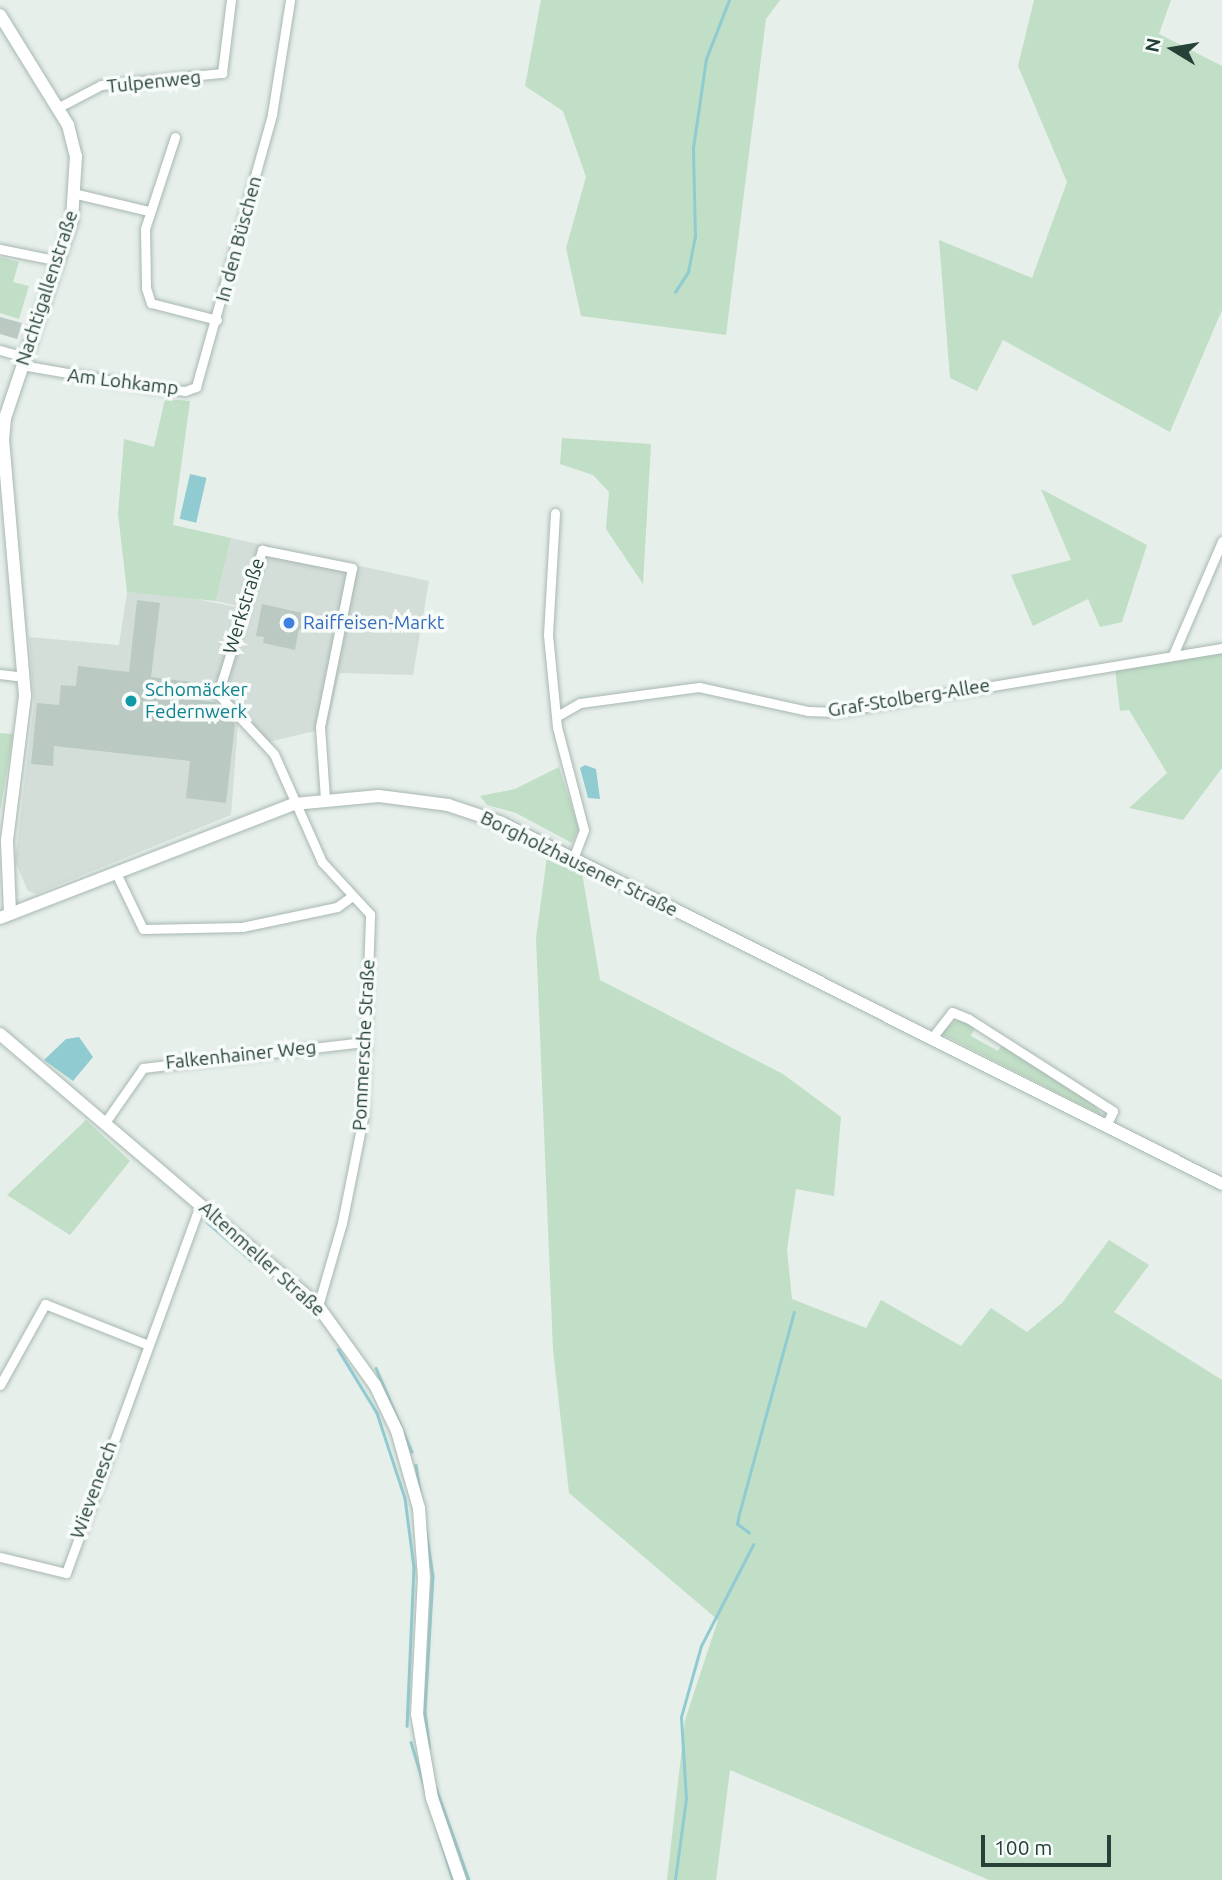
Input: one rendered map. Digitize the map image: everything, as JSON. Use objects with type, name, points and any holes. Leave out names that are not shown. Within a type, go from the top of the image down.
[{"type":"street","name":"Tulpenweg","points":[[59,107],[101,85],[222,73],[232,0]]},
{"type":"street","name":"In den Büschen","points":[[176,137],[172,162],[149,211],[143,261],[151,303],[217,320],[272,114],[290,0]]},
{"type":"street","name":"Nachtigallenstraße","points":[[0,15],[59,107],[76,156],[77,194],[59,261],[5,418],[3,457],[24,677],[7,841],[5,916]]},
{"type":"street","points":[[77,194],[149,211]]},
{"type":"street","points":[[0,248],[59,261]]},
{"type":"street","name":"Am Lohkamp","points":[[24,361],[186,391],[196,387],[217,320]]},
{"type":"street","points":[[0,350],[24,361]]},
{"type":"street","points":[[555,513],[548,635],[559,715],[558,736],[584,830],[573,858]]},
{"type":"street","points":[[1173,655],[1222,541]]},
{"type":"street","name":"Werkstraße","points":[[218,694],[262,550],[352,568],[320,727],[325,799]]},
{"type":"street","name":"Graf-Stolberg-Allee","points":[[559,715],[580,703],[699,687],[808,711],[835,712],[1222,648]]},
{"type":"street","points":[[0,674],[24,677]]},
{"type":"street","name":"Pommersche Straße","points":[[218,694],[274,754],[322,862],[351,897],[370,914],[363,1118],[342,1223],[318,1306]]},
{"type":"street","name":"Borgholzhausener Straße","points":[[5,916],[294,804],[325,799],[402,797],[448,805],[502,823],[1222,1184]]},
{"type":"street","points":[[116,873],[143,929],[242,927],[337,908],[351,897]]},
{"type":"street","points":[[931,1039],[952,1012],[969,1019],[1113,1111],[1106,1126]]},
{"type":"street","name":"Altenmeller Straße","points":[[0,1034],[318,1306],[375,1385],[397,1431],[418,1508],[424,1577],[417,1714],[432,1798],[460,1880]]},
{"type":"street","name":"Falkenhainer Weg","points":[[104,1124],[143,1068],[365,1042]]},
{"type":"street","name":"Wievenesch","points":[[0,1556],[66,1573],[146,1345],[201,1204]]},
{"type":"street","points":[[0,1385],[45,1304],[146,1345]]},
{"type":"shaded area","name":"Schomäcker Federnwerk","points":[[231,538],[429,581],[413,675],[339,673],[327,728],[269,742],[217,689],[216,698],[238,723],[231,815],[36,894],[28,891],[15,861],[34,703],[29,637],[119,645],[127,592],[172,594],[236,607],[223,667],[238,606],[216,601]]},
{"type":"green space","points":[[541,0],[780,0],[766,19],[726,335],[581,316],[566,248],[586,177],[563,111],[525,86]]},
{"type":"green space","points":[[1034,0],[1171,0],[1159,34],[1222,66],[1222,310],[1170,432],[1003,340],[977,391],[950,378],[939,240],[1032,278],[1067,182],[1018,66]]},
{"type":"green space","points":[[0,257],[19,262],[13,282],[29,286],[19,319],[0,313]]},
{"type":"green space","points":[[165,399],[190,401],[173,525],[231,538],[216,601],[127,592],[118,514],[124,439],[154,447]]},
{"type":"green space","points":[[562,438],[651,444],[643,584],[606,529],[609,492],[593,475],[560,464]]},
{"type":"green space","points":[[1041,489],[1147,545],[1122,622],[1100,627],[1088,599],[1033,626],[1011,575],[1071,560]]},
{"type":"green space","points":[[1222,653],[1222,768],[1183,820],[1129,808],[1167,773],[1129,710],[1120,711],[1115,669]]},
{"type":"green space","points":[[0,733],[13,734],[0,812]]},
{"type":"green space","points":[[559,767],[579,829],[572,843],[516,813],[487,805],[480,796],[515,789]]},
{"type":"green space","points":[[547,857],[582,873],[600,980],[783,1074],[841,1117],[834,1196],[796,1189],[787,1250],[792,1299],[866,1328],[881,1300],[961,1346],[991,1308],[1027,1332],[1062,1303],[1109,1240],[1149,1265],[1114,1312],[1222,1380],[1222,1880],[989,1880],[730,1770],[716,1880],[667,1880],[685,1720],[718,1620],[569,1493],[553,1350],[536,938]]},
{"type":"green space","points":[[958,1019],[975,1027],[971,1036],[998,1051],[1003,1042],[1089,1099],[1103,1116],[940,1033]]},
{"type":"green space","points":[[86,1120],[130,1161],[70,1235],[7,1195]]},
{"type":"water","points":[[190,474],[207,478],[196,523],[180,519]]},
{"type":"water","points":[[585,765],[596,769],[600,799],[588,798],[580,768]]},
{"type":"water","points":[[79,1037],[93,1057],[73,1081],[44,1060],[66,1039]]},
{"type":"building","points":[[0,317],[22,323],[17,339],[0,334]]},
{"type":"building","name":"Schomäcker Federnwerk","points":[[137,600],[160,603],[151,677],[191,682],[189,699],[215,702],[235,724],[226,803],[186,798],[190,761],[54,746],[53,766],[31,764],[37,703],[59,705],[61,685],[76,686],[78,666],[129,672]]},
{"type":"building","name":"Raiffeisen-Markt","points":[[262,604],[320,617],[317,633],[299,629],[295,650],[263,643],[264,637],[256,636]]},
{"type":"waterway","points":[[675,292],[688,272],[695,237],[693,148],[706,59],[729,0]]},
{"type":"waterway","points":[[207,1222],[252,1261]]},
{"type":"waterway","points":[[749,1533],[737,1524],[739,1514],[794,1312]]},
{"type":"waterway","points":[[338,1349],[377,1413],[405,1498],[414,1567],[407,1726]]},
{"type":"waterway","points":[[376,1368],[412,1452]]},
{"type":"waterway","points":[[416,1465],[433,1576],[425,1712],[429,1747]]},
{"type":"waterway","points":[[675,1880],[686,1799],[681,1717],[701,1646],[753,1545]]},
{"type":"waterway","points":[[411,1742],[453,1880]]},
{"type":"waterway","points":[[436,1788],[469,1880]]},
{"type":"place","name":"Raiffeisen-Markt","points":[[289,623]]},
{"type":"place","name":"Schomäcker Federnwerk","points":[[131,701]]}]
